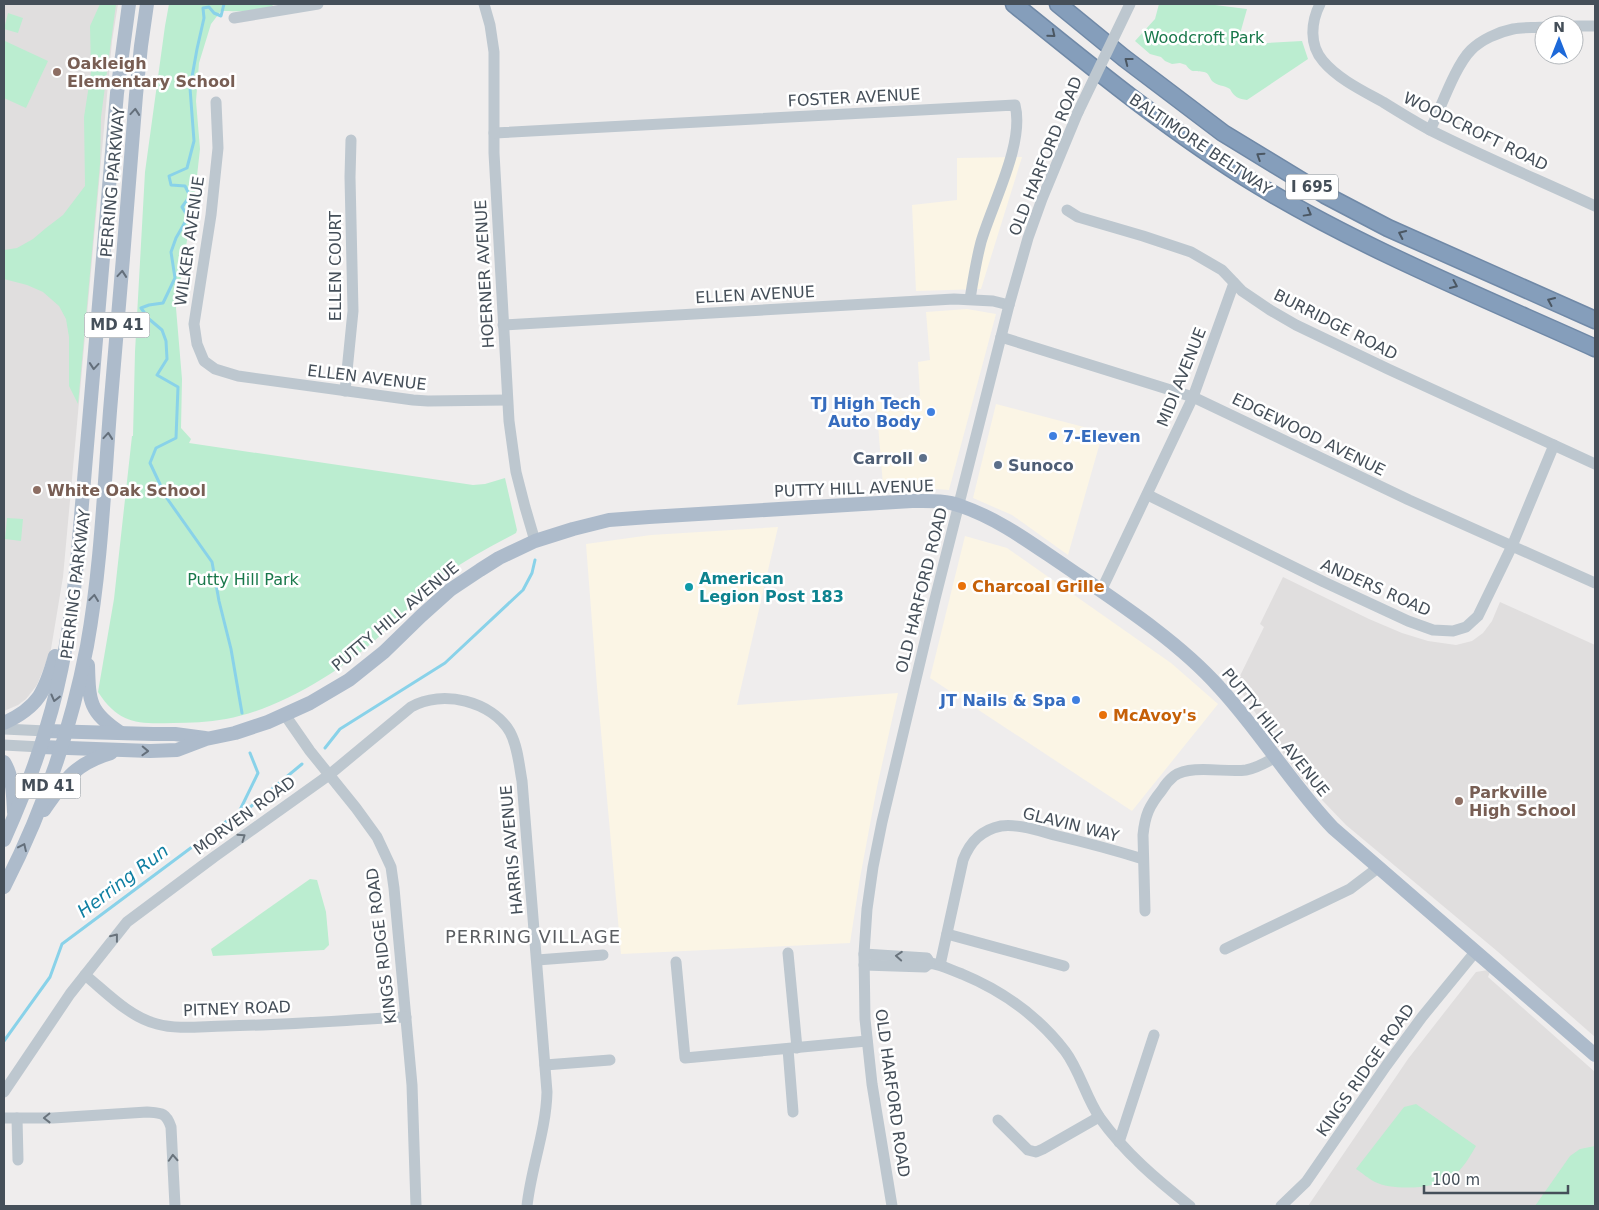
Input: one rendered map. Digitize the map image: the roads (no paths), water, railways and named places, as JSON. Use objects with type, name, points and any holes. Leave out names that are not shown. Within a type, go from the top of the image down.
[{"type":"highway","name":"BALTIMORE BELTWAY","points":[[1014,4],[1156,116],[1259,186],[1312,216],[1377,249],[1595,348]]},
{"type":"highway","name":"BALTIMORE BELTWAY","points":[[1058,4],[1124,58],[1223,132],[1302,182],[1388,228],[1595,320]]},
{"type":"main road","name":"PERRING PARKWAY","points":[[4,840],[41,747],[67,641],[73,598],[117,93],[129,4]]},
{"type":"main road","name":"PERRING PARKWAY","points":[[4,887],[34,825],[61,748],[87,646],[98,567],[138,75],[147,4]]},
{"type":"main road","name":"PUTTY HILL AVENUE","points":[[41,747],[176,750],[206,739],[252,728],[285,715],[330,692],[368,666],[436,602],[466,579],[499,558],[535,541],[592,524],[625,518],[904,502],[927,501],[958,505],[1010,530],[1101,591],[1172,643],[1209,676],[1238,709],[1274,758],[1320,814],[1346,840],[1595,1056]]},
{"type":"main road","points":[[4,723],[20,714],[41,694],[47,683],[73,598]]},
{"type":"main road","points":[[87,646],[91,703],[100,718],[122,733]]},
{"type":"main road","name":"PUTTY HILL AVENUE","points":[[46,730],[175,734],[206,739]]},
{"type":"main road","points":[[34,825],[63,783],[73,772],[95,758],[121,750]]},
{"type":"main road","points":[[4,762],[9,772],[12,786],[14,816]]},
{"type":"street","points":[[234,18],[318,4]]},
{"type":"street","name":"HOERNER AVENUE","points":[[484,4],[490,25],[494,52],[494,132],[507,400],[516,472],[535,541]]},
{"type":"street","name":"OLD HARFORD ROAD","points":[[892,1206],[867,1041],[864,959],[869,894],[877,844],[958,505],[1028,238],[1078,112],[1130,4]]},
{"type":"street","name":"WOODCROFT ROAD","points":[[1320,4],[1316,11],[1313,33],[1315,48],[1322,61],[1353,85],[1430,130],[1595,206]]},
{"type":"street","points":[[1430,130],[1462,62],[1471,50],[1483,41],[1512,29],[1534,28]]},
{"type":"street","name":"WILKER AVENUE","points":[[216,102],[218,148],[211,215],[194,324],[197,344],[204,361],[223,373]]},
{"type":"street","name":"FOSTER AVENUE","points":[[494,132],[1015,104],[1017,121],[1011,156],[981,240],[970,299]]},
{"type":"street","name":"ELLEN COURT","points":[[345,391],[353,311],[351,140]]},
{"type":"street","name":"BURRIDGE ROAD","points":[[1067,210],[1078,217],[1191,252],[1222,270],[1242,291],[1256,301],[1296,325],[1595,464]]},
{"type":"street","name":"MIDI AVENUE","points":[[1101,591],[1193,397],[1234,283]]},
{"type":"street","name":"ELLEN AVENUE","points":[[503,325],[970,299],[993,301],[1009,305]]},
{"type":"street","name":"EDGEWOOD AVENUE","points":[[1001,337],[1193,397],[1409,500],[1595,583]]},
{"type":"street","name":"ELLEN AVENUE","points":[[223,373],[428,401],[507,400]]},
{"type":"street","name":"ANDERS ROAD","points":[[1148,495],[1392,614],[1427,628],[1445,632],[1466,627],[1478,616],[1512,546],[1554,445]]},
{"type":"street","name":"MORVEN ROAD","points":[[4,1092],[70,994],[127,922],[329,774],[417,703],[437,699],[458,700]]},
{"type":"street","name":"HARRIS AVENUE","points":[[458,700],[477,705],[496,716],[504,724],[514,743],[522,781],[547,1092],[545,1122],[527,1206]]},
{"type":"street","name":"KINGS RIDGE ROAD","points":[[285,715],[377,837],[391,867],[412,1085],[416,1206]]},
{"type":"street","name":"PUTTY HILL AVENUE","points":[[4,729],[46,730]]},
{"type":"street","name":"PUTTY HILL AVENUE","points":[[4,746],[41,747]]},
{"type":"street","points":[[1145,911],[1143,835],[1148,809],[1168,782],[1187,770],[1244,770],[1274,758]]},
{"type":"street","name":"GLAVIN WAY","points":[[935,964],[946,934],[967,851],[975,839],[985,832],[1001,826],[1032,829],[1143,859]]},
{"type":"street","points":[[1225,949],[1350,889],[1378,867]]},
{"type":"street","points":[[946,934],[1064,966]]},
{"type":"street","name":"KINGS RIDGE ROAD","points":[[1281,1206],[1306,1182],[1422,1017],[1476,951]]},
{"type":"street","points":[[788,953],[793,1112]]},
{"type":"street","points":[[537,960],[603,955]]},
{"type":"street","points":[[864,959],[927,958],[935,964],[977,980],[1011,998],[1045,1028],[1069,1057],[1099,1117],[1119,1142],[1148,1172],[1190,1206]]},
{"type":"street","points":[[676,962],[684,1058],[867,1041]]},
{"type":"street","name":"PITNEY ROAD","points":[[85,975],[128,1010],[156,1024],[172,1027],[246,1026],[406,1017]]},
{"type":"street","points":[[1119,1142],[1154,1035]]},
{"type":"street","points":[[545,1065],[610,1060]]},
{"type":"street","points":[[4,1118],[53,1118],[147,1112],[165,1115],[171,1127],[175,1206]]},
{"type":"street","points":[[998,1120],[1028,1150],[1036,1152],[1099,1117]]},
{"type":"street","points":[[17,1118],[18,1160]]},
{"type":"waterway","name":"Herring Run","points":[[224,4],[221,16],[214,13],[209,7],[203,8],[204,18],[190,88],[194,141],[187,168],[169,176],[171,185],[185,186],[190,196],[182,207],[188,217],[176,238],[171,252],[175,278],[163,303],[141,308],[149,319],[162,330],[166,341],[167,359],[157,375],[178,387],[176,438],[156,448],[150,463],[166,497],[212,562],[231,649],[242,713]]},
{"type":"waterway","points":[[325,748],[340,729],[445,663],[523,590],[532,573],[535,560]]},
{"type":"waterway","name":"Herring Run","points":[[4,1041],[50,977],[62,944],[239,812],[258,773],[250,753]]},
{"type":"waterway","points":[[239,812],[249,808],[302,764]]},
{"type":"place","name":"Oakleigh Elementary School","points":[[57,72]]},
{"type":"place","name":"TJ High Tech Auto Body","points":[[931,412]]},
{"type":"place","name":"7-Eleven","points":[[1053,436]]},
{"type":"place","name":"Carroll","points":[[923,458]]},
{"type":"place","name":"Sunoco","points":[[998,465]]},
{"type":"place","name":"White Oak School","points":[[37,490]]},
{"type":"place","name":"Charcoal Grille","points":[[962,586]]},
{"type":"place","name":"American Legion Post 183","points":[[689,587]]},
{"type":"place","name":"JT Nails & Spa","points":[[1076,700]]},
{"type":"place","name":"McAvoy's","points":[[1103,715]]},
{"type":"place","name":"Parkville High School","points":[[1459,801]]},
{"type":"district","name":"PERRING VILLAGE","points":[[533,937]]},
{"type":"park label","name":"Woodcroft Park","points":[[1204,37]]},
{"type":"park label","name":"Putty Hill Park","points":[[243,579]]}]
